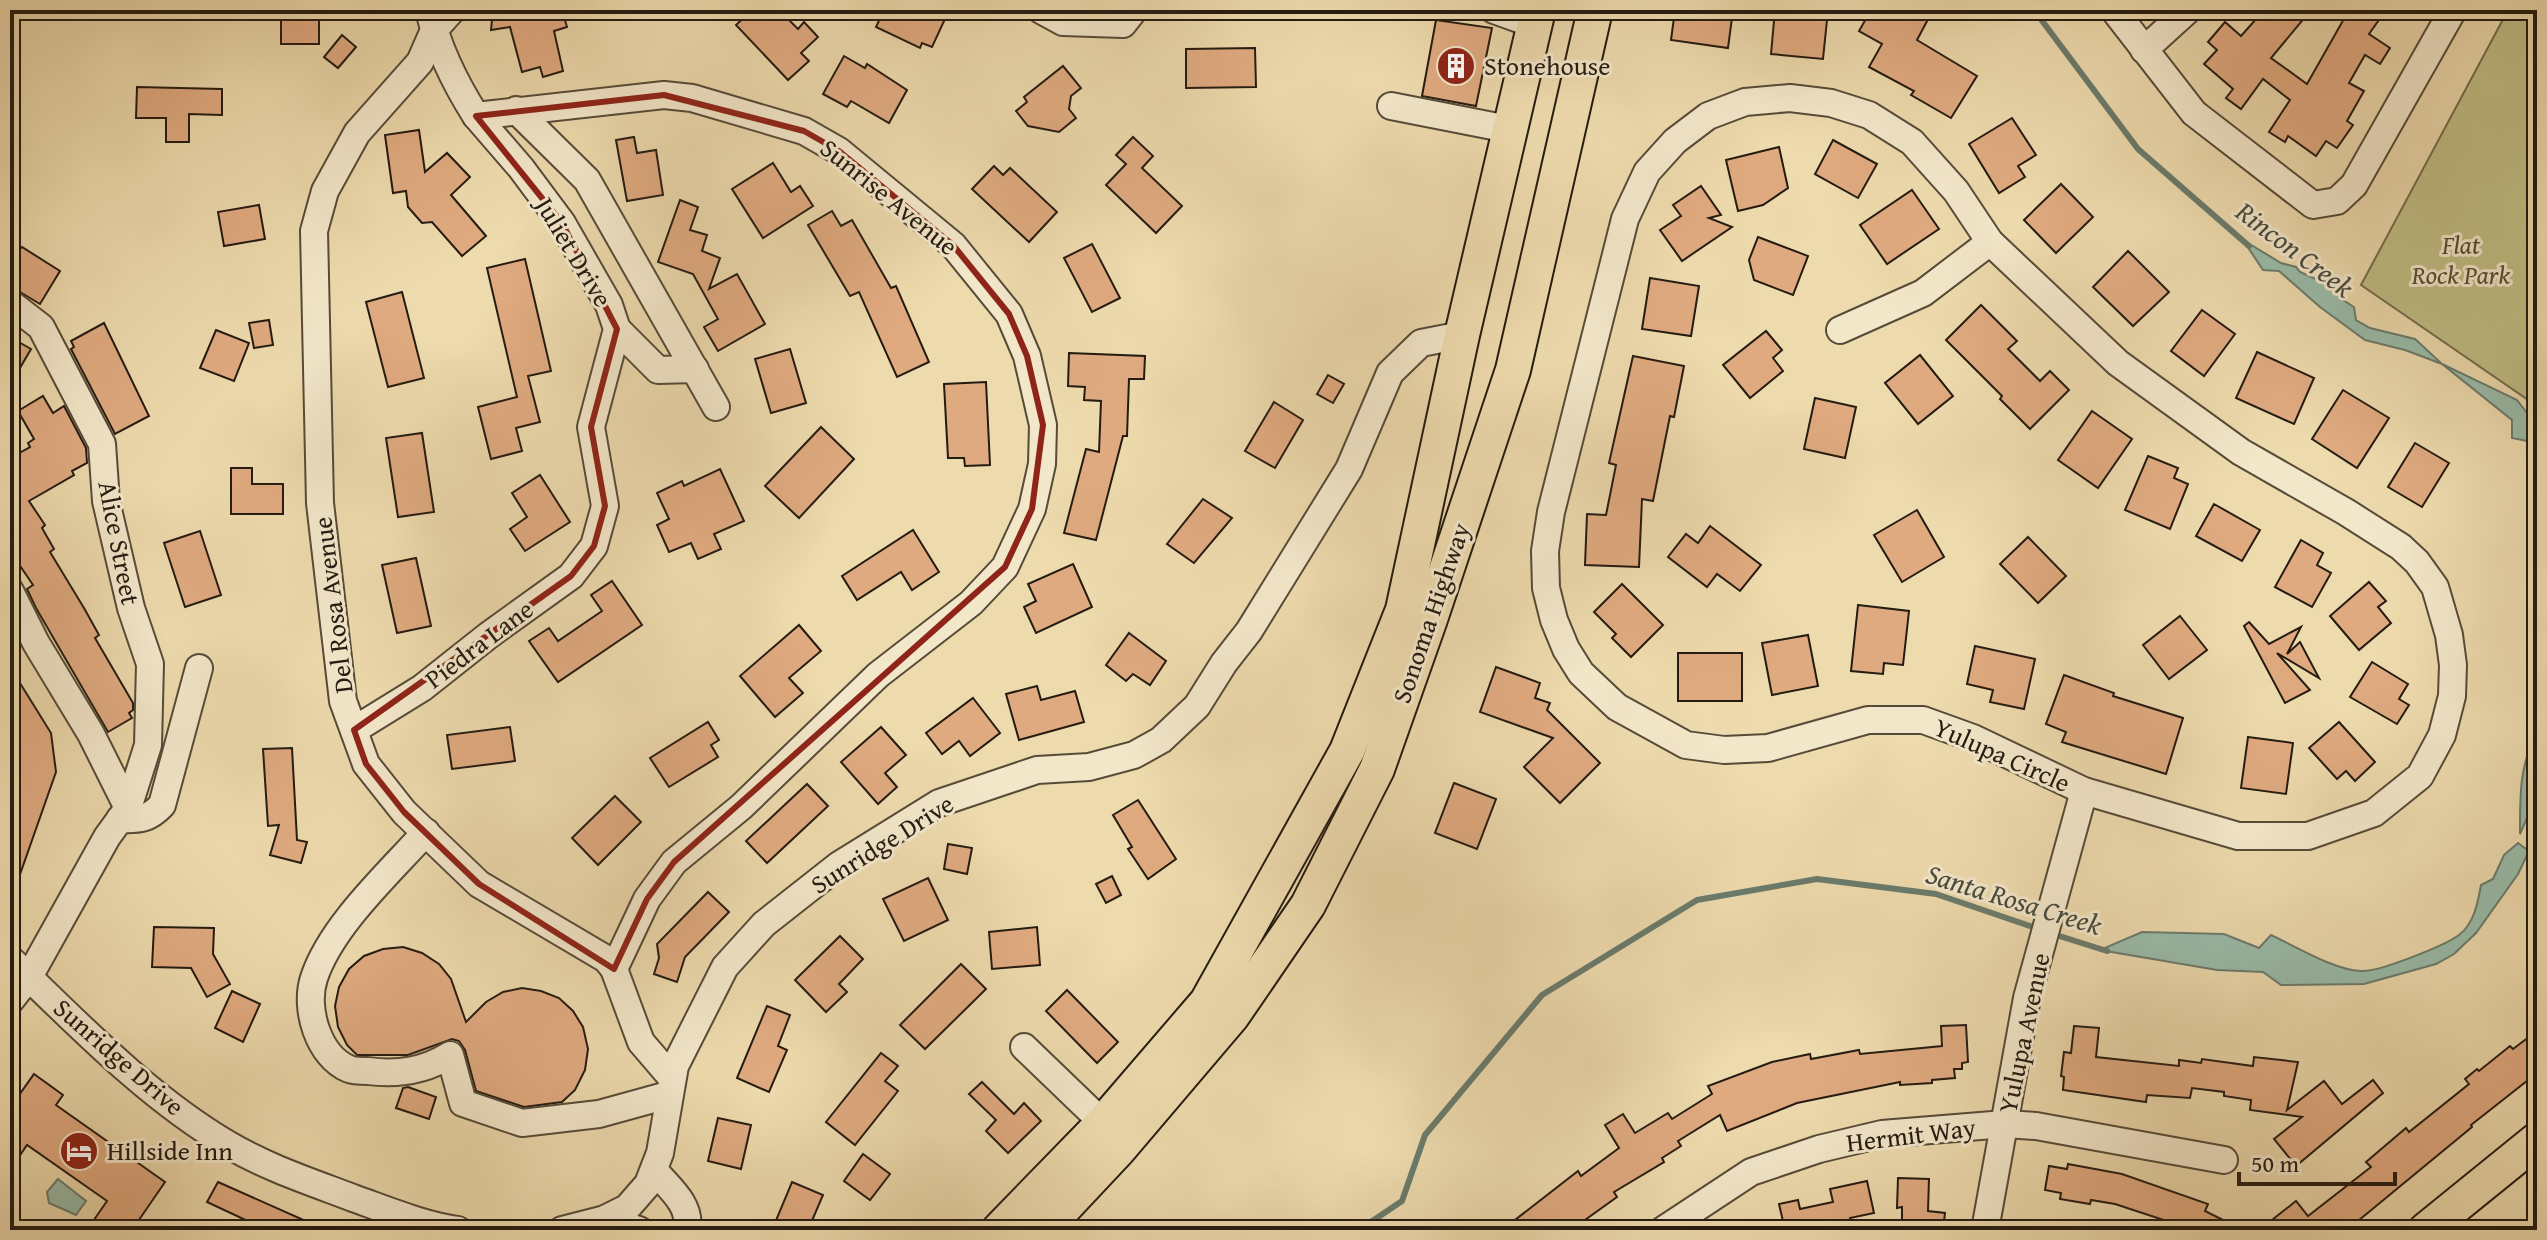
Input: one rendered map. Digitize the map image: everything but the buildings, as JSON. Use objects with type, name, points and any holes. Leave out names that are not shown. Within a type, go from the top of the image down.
[{"type":"main road","name":"Sonoma Highway","points":[[1111,1136],[1232,1016],[1308,905],[1377,769],[1513,370],[1595,10]]},
{"type":"main road","name":"Sonoma Highway","points":[[1111,1136],[1207,1002],[1347,751],[1403,610],[1508,129],[1536,17]]},
{"type":"main road","points":[[999,1230],[1111,1136]]},
{"type":"main road","points":[[1043,1230],[1111,1136]]},
{"type":"main road","points":[[2426,1230],[2537,1140]]},
{"type":"street","points":[[408,10],[431,20],[454,81],[476,116]]},
{"type":"street","name":"Del Rosa Avenue","points":[[452,10],[431,20],[420,62],[357,133],[325,191],[314,231],[320,503],[343,701],[366,764],[404,812],[479,884],[606,959],[614,969]]},
{"type":"street","points":[[1041,10],[1063,22],[1123,24],[1134,10]]},
{"type":"street","points":[[1494,10],[1536,17]]},
{"type":"street","points":[[2114,10],[2194,113],[2313,205],[2337,201],[2354,185],[2453,10]]},
{"type":"street","points":[[2144,50],[2188,10]]},
{"type":"street","name":"Sunrise Avenue","points":[[476,116],[664,95],[692,98],[804,131],[839,151],[953,245],[1009,314],[1027,356],[1043,425],[1042,464],[1032,509],[1005,567],[971,603],[878,675],[741,807],[674,862],[647,899],[614,969]]},
{"type":"street","name":"Yulupa Circle","points":[[1790,98],[1869,115],[1912,142],[1956,191],[1990,242],[2118,363],[2241,452],[2401,547],[2417,562],[2435,587],[2449,635],[2453,665],[2452,696],[2442,735],[2420,776],[2374,813],[2308,836],[2238,836],[2084,791],[1973,738],[1923,720],[1868,720],[1768,748],[1724,750],[1686,745],[1617,707],[1581,673],[1566,649],[1546,588],[1545,551],[1551,512],[1625,219],[1647,172],[1675,141],[1708,116],[1745,102],[1790,98]]},
{"type":"street","points":[[1391,106],[1508,129]]},
{"type":"street","points":[[516,110],[587,180],[716,407]]},
{"type":"street","name":"Juliet Drive","points":[[476,116],[521,168],[562,223],[609,305],[617,329],[591,427],[605,506],[594,546]]},
{"type":"street","points":[[1840,330],[1923,293],[1990,242]]},
{"type":"street","name":"Alice Street","points":[[10,303],[41,327],[102,444],[106,501],[131,608],[150,664],[148,745],[124,813],[20,968],[10,1001]]},
{"type":"street","points":[[617,329],[658,370],[695,369]]},
{"type":"street","name":"Sunridge Drive","points":[[562,1230],[605,1219],[627,1208],[648,1184],[660,1153],[669,1086],[725,967],[764,924],[839,865],[939,803],[1037,770],[1089,767],[1134,755],[1161,740],[1197,706],[1249,631],[1349,469],[1390,373],[1421,343],[1462,335]]},
{"type":"street","name":"Piedra Lane","points":[[354,730],[422,688],[571,576],[594,546]]},
{"type":"street","points":[[10,591],[36,643],[91,734],[124,813],[139,820],[152,815],[162,805],[199,668]]},
{"type":"street","name":"Yulupa Avenue","points":[[1985,1230],[2027,998],[2084,791]]},
{"type":"street","points":[[426,832],[366,897],[336,935],[314,979],[311,1004],[314,1029],[328,1051],[349,1069],[393,1074],[432,1065],[450,1055],[463,1103],[522,1123],[599,1114],[669,1086],[641,1042],[614,969]]},
{"type":"street","name":"Sunridge Drive","points":[[20,968],[114,1059],[174,1109],[231,1146],[282,1172],[398,1214],[458,1230]]},
{"type":"street","points":[[1024,1047],[1111,1136]]},
{"type":"street","name":"Hermit Way","points":[[1663,1230],[1751,1172],[1819,1149],[1882,1134],[2005,1124],[2036,1126],[2224,1160]]},
{"type":"street","points":[[654,1170],[683,1204],[689,1216],[686,1229]]},
{"type":"street","points":[[605,1219],[639,1230]]},
{"type":"highlighted area","points":[[664,95],[804,131],[839,151],[953,245],[1009,314],[1027,356],[1043,425],[1032,509],[1005,567],[674,862],[647,899],[614,969],[479,884],[404,812],[366,764],[354,730],[571,576],[594,546],[605,506],[591,427],[617,329],[562,223],[476,116]]},
{"type":"green space","name":"Flat Rock Park","points":[[2508,10],[2537,10],[2537,406],[2361,285]]},
{"type":"shaded area","points":[[2243,240],[2281,263],[2296,267],[2300,272],[2332,286],[2340,298],[2354,307],[2356,320],[2370,328],[2415,339],[2442,364],[2365,340],[2320,307],[2279,271],[2263,270]]},
{"type":"shaded area","points":[[2442,364],[2517,400],[2537,426],[2537,443],[2512,438],[2512,420]]},
{"type":"shaded area","points":[[2537,733],[2537,795],[2520,834],[2524,770]]},
{"type":"shaded area","points":[[2518,843],[2529,851],[2518,874],[2476,933],[2454,954],[2436,964],[2364,984],[2281,985],[2263,972],[2217,970],[2100,950],[2142,932],[2224,934],[2259,948],[2271,935],[2340,967],[2371,970],[2412,957],[2459,935],[2474,912],[2481,885],[2493,879],[2504,855]]},
{"type":"shaded area","points":[[58,1179],[86,1201],[76,1215],[49,1203],[47,1192]]},
{"type":"waterway","name":"Rincon Creek","points":[[2034,10],[2138,149],[2249,246]]},
{"type":"waterway","name":"Santa Rosa Creek","points":[[1359,1230],[1402,1201],[1425,1135],[1542,995],[1697,900],[1817,879],[1936,894],[2039,929]]},
{"type":"waterway","name":"Santa Rosa Creek","points":[[2053,934],[2107,951]]},
{"type":"place","name":"Stonehouse","points":[[1456,66]]},
{"type":"place","name":"Hillside Inn","points":[[79,1151]]}]
